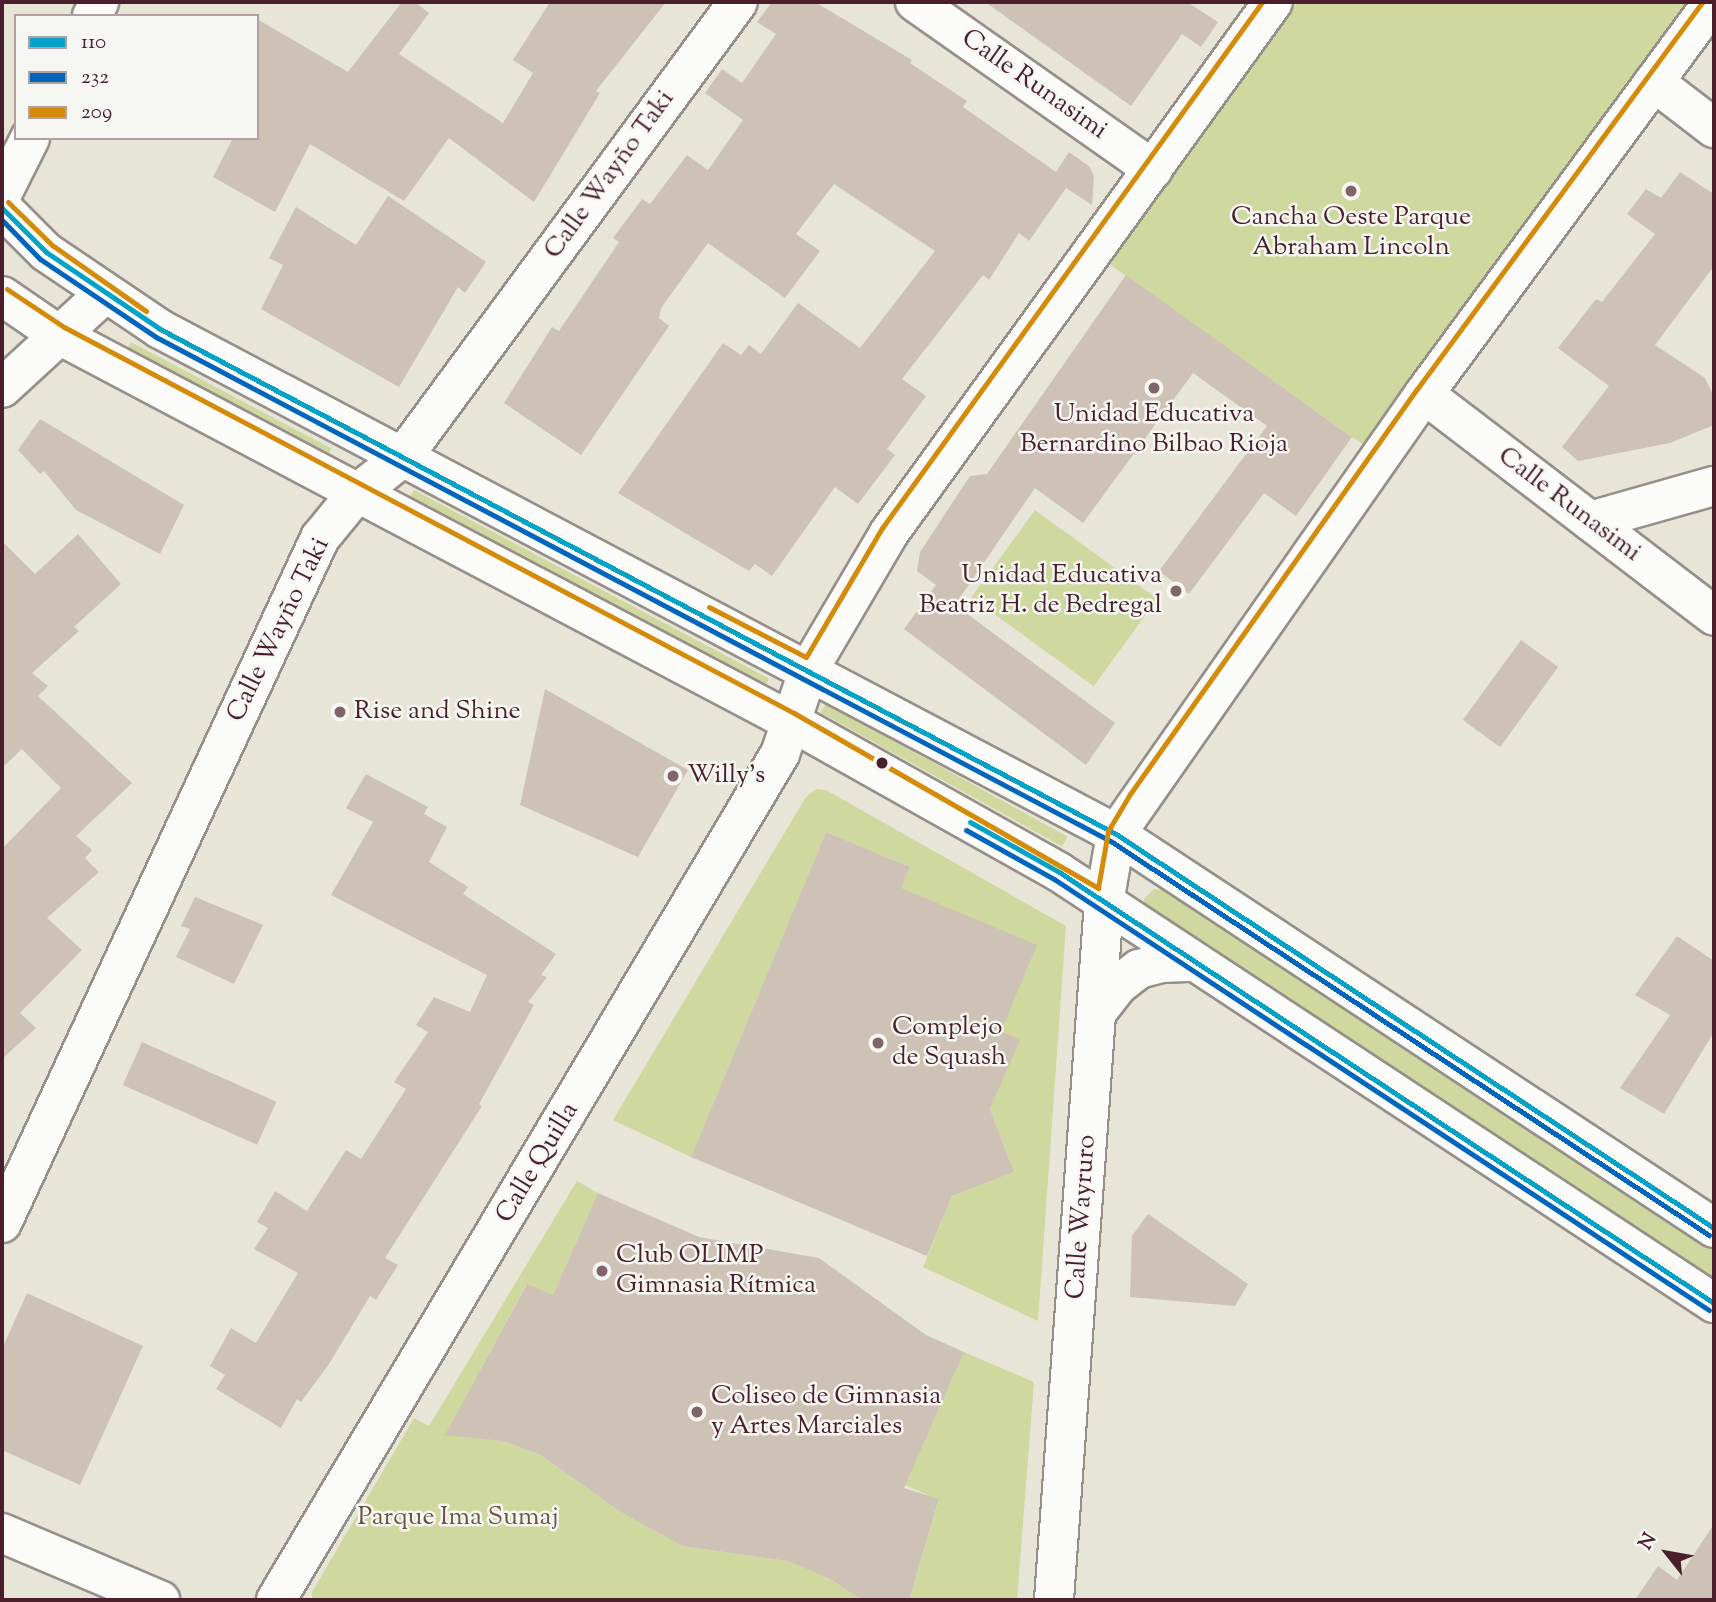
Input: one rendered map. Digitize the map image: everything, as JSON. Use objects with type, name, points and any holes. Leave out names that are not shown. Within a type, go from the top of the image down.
[{"type":"main road","name":"Calle Wayño Taki","points":[[2,1223],[320,538],[356,494],[402,458],[738,2]]},
{"type":"main road","name":"Calle Runasimi","points":[[915,2],[1153,169]]},
{"type":"main road","name":"Calle Quilla","points":[[276,1600],[773,766],[809,669],[889,533],[1273,2]]},
{"type":"main road","points":[[1116,834],[1424,394],[1713,2]]},
{"type":"main road","points":[[1654,82],[1714,128]]},
{"type":"main road","points":[[2,194],[29,140]]},
{"type":"main road","points":[[2,208],[46,252],[103,295],[402,458],[809,669],[1116,834],[1714,1228]]},
{"type":"main road","points":[[2,388],[103,295]]},
{"type":"main road","points":[[2,296],[59,335],[790,721],[1059,872],[1714,1303]]},
{"type":"main road","name":"Calle Runasimi","points":[[1424,394],[1714,616]]},
{"type":"main road","points":[[1590,521],[1714,486]]},
{"type":"main road","name":"Calle Wayruro","points":[[1054,1600],[1104,903],[1116,834]]},
{"type":"main road","points":[[1097,1012],[1117,986],[1139,969],[1161,963],[1194,962]]},
{"type":"main road","points":[[2,1533],[160,1600]]},
{"type":"green space","points":[[1298,2],[1690,2],[1365,446],[1104,260]]},
{"type":"green space","points":[[131,342],[331,449],[327,457],[126,351]]},
{"type":"green space","points":[[414,490],[769,679],[764,688],[409,499]]},
{"type":"green space","points":[[1035,510],[1157,599],[1094,686],[972,597]]},
{"type":"green space","points":[[826,703],[1067,837],[1062,846],[821,713]]},
{"type":"green space","points":[[816,789],[826,790],[1066,926],[1038,1321],[923,1267],[952,1196],[1014,1172],[990,1109],[1019,1040],[1001,1031],[901,888],[910,867],[826,832],[691,1157],[613,1120],[806,797]]},
{"type":"green space","points":[[1154,889],[1163,890],[1714,1249],[1714,1286],[1144,906],[1144,899]]},
{"type":"green space","name":"Parque Ima Sumaj","points":[[577,1181],[598,1193],[553,1295],[526,1285],[446,1434],[503,1441],[541,1455],[619,1511],[682,1546],[787,1561],[830,1579],[862,1600],[312,1600],[312,1592],[414,1418],[429,1426]]},
{"type":"green space","points":[[964,1352],[1034,1382],[1017,1600],[909,1600],[939,1500],[905,1485]]},
{"type":"building","points":[[402,2],[415,2],[429,13],[399,54],[503,123],[533,73],[513,60],[550,2],[666,2],[596,91],[600,93],[534,202],[449,138],[404,201],[310,144],[275,212],[213,177],[232,140],[259,140],[259,20],[348,72]]},
{"type":"building","points":[[772,2],[815,2],[912,60],[910,63],[967,101],[963,107],[1056,172],[1069,152],[1090,167],[1094,177],[1092,205],[1066,188],[1029,241],[1019,233],[989,280],[983,275],[902,379],[926,396],[887,449],[895,455],[858,504],[835,487],[772,576],[755,564],[749,571],[618,493],[723,343],[741,355],[749,345],[761,354],[798,303],[860,348],[935,251],[834,184],[796,234],[820,251],[785,298],[708,243],[661,308],[659,318],[669,326],[581,455],[504,403],[552,327],[559,331],[619,242],[613,238],[642,199],[650,204],[687,155],[708,170],[743,120],[705,93],[722,69],[742,83],[776,34],[757,22]]},
{"type":"building","points":[[985,2],[1187,2],[1218,22],[1201,47],[1182,34],[1131,106]]},
{"type":"building","points":[[1680,172],[1714,194],[1714,266],[1655,345],[1705,378],[1714,397],[1714,425],[1670,443],[1578,461],[1562,447],[1609,386],[1558,348],[1596,299],[1602,302],[1655,234],[1627,214],[1646,189],[1661,198]]},
{"type":"building","points":[[388,196],[486,262],[465,293],[458,287],[399,387],[261,309],[283,265],[269,258],[296,207],[356,245]]},
{"type":"building","points":[[1126,275],[1352,437],[1296,516],[1264,493],[1189,594],[1159,571],[1267,426],[1193,373],[1083,523],[1035,488],[955,605],[1115,723],[1086,765],[904,629],[936,585],[917,571],[920,552],[970,476],[987,474]]},
{"type":"building","points":[[40,419],[184,505],[160,554],[76,510],[44,471],[40,474],[18,450]]},
{"type":"building","points":[[78,534],[121,584],[74,627],[79,631],[32,673],[48,686],[38,696],[132,783],[76,836],[92,850],[85,858],[99,872],[47,918],[82,950],[20,1013],[36,1028],[2,1059],[2,849],[61,788],[22,749],[2,768],[2,541],[35,574]]},
{"type":"building","points":[[1521,640],[1558,667],[1500,747],[1463,720]]},
{"type":"building","points":[[545,689],[688,770],[638,857],[520,805]]},
{"type":"building","points":[[366,774],[428,807],[424,814],[447,827],[429,862],[468,887],[463,894],[556,954],[541,975],[547,977],[528,1002],[534,1005],[479,1104],[482,1106],[385,1258],[398,1265],[376,1300],[370,1296],[329,1364],[301,1402],[297,1399],[281,1428],[216,1389],[225,1375],[210,1366],[231,1328],[256,1343],[298,1273],[254,1249],[268,1228],[257,1222],[275,1191],[307,1211],[346,1150],[361,1159],[406,1089],[394,1082],[428,1032],[416,1025],[434,997],[470,1012],[487,975],[331,895],[373,822],[346,808]]},
{"type":"building","name":"Complejo de Squash","points":[[826,832],[910,867],[901,888],[1037,945],[1001,1031],[1020,1040],[990,1109],[1014,1172],[952,1196],[927,1256],[691,1157]]},
{"type":"building","points":[[195,897],[263,925],[234,984],[176,957],[190,929],[181,926]]},
{"type":"building","points":[[1677,936],[1714,961],[1714,1032],[1664,1114],[1620,1088],[1670,1015],[1635,995]]},
{"type":"building","points":[[142,1042],[276,1102],[257,1145],[123,1085]]},
{"type":"building","name":"Coliseo de Gimnasia y Artes Marciales","points":[[598,1193],[699,1237],[819,1258],[926,1335],[964,1352],[904,1488],[939,1499],[909,1600],[862,1600],[830,1579],[787,1561],[682,1546],[619,1511],[541,1455],[503,1441],[445,1435],[527,1284],[553,1295]]},
{"type":"building","points":[[1148,1214],[1248,1284],[1235,1306],[1130,1297],[1132,1236]]},
{"type":"building","points":[[27,1293],[143,1346],[80,1485],[2,1450],[2,1349]]},
{"type":"building","points":[[1714,1524],[1714,1600],[1635,1600],[1658,1566],[1677,1580]]},
{"type":"transit line","name":"209","points":[[709,607],[806,657],[882,528],[1262,2]]},
{"type":"transit line","name":"209","points":[[7,289],[64,327],[794,713],[1098,888],[1108,831],[1130,794],[1417,389],[1702,2]]},
{"type":"transit line","name":"209","points":[[8,202],[52,245],[146,311]]},
{"type":"transit line","name":"110","points":[[2,208],[46,252],[160,329],[1116,834],[1714,1228]]},
{"type":"transit line","name":"232","points":[[2,220],[40,259],[156,337],[1112,842],[1709,1235]]},
{"type":"transit line","name":"110","points":[[970,822],[1059,872],[1714,1303]]},
{"type":"transit line","name":"232","points":[[966,830],[1054,879],[1709,1310]]},
{"type":"place","name":"Cancha Oeste Parque Abraham Lincoln","points":[[1351,191]]},
{"type":"place","name":"Unidad Educativa Bernardino Bilbao Rioja","points":[[1154,388]]},
{"type":"place","name":"Unidad Educativa Beatriz H. de Bedregal","points":[[1176,591]]},
{"type":"place","name":"Rise and Shine","points":[[340,712]]},
{"type":"place","name":"Willy's","points":[[673,776]]},
{"type":"place","name":"Complejo de Squash","points":[[878,1043]]},
{"type":"place","name":"Club OLIMP Gimnasia Rítmica","points":[[602,1271]]},
{"type":"place","name":"Coliseo de Gimnasia y Artes Marciales","points":[[697,1412]]}]
